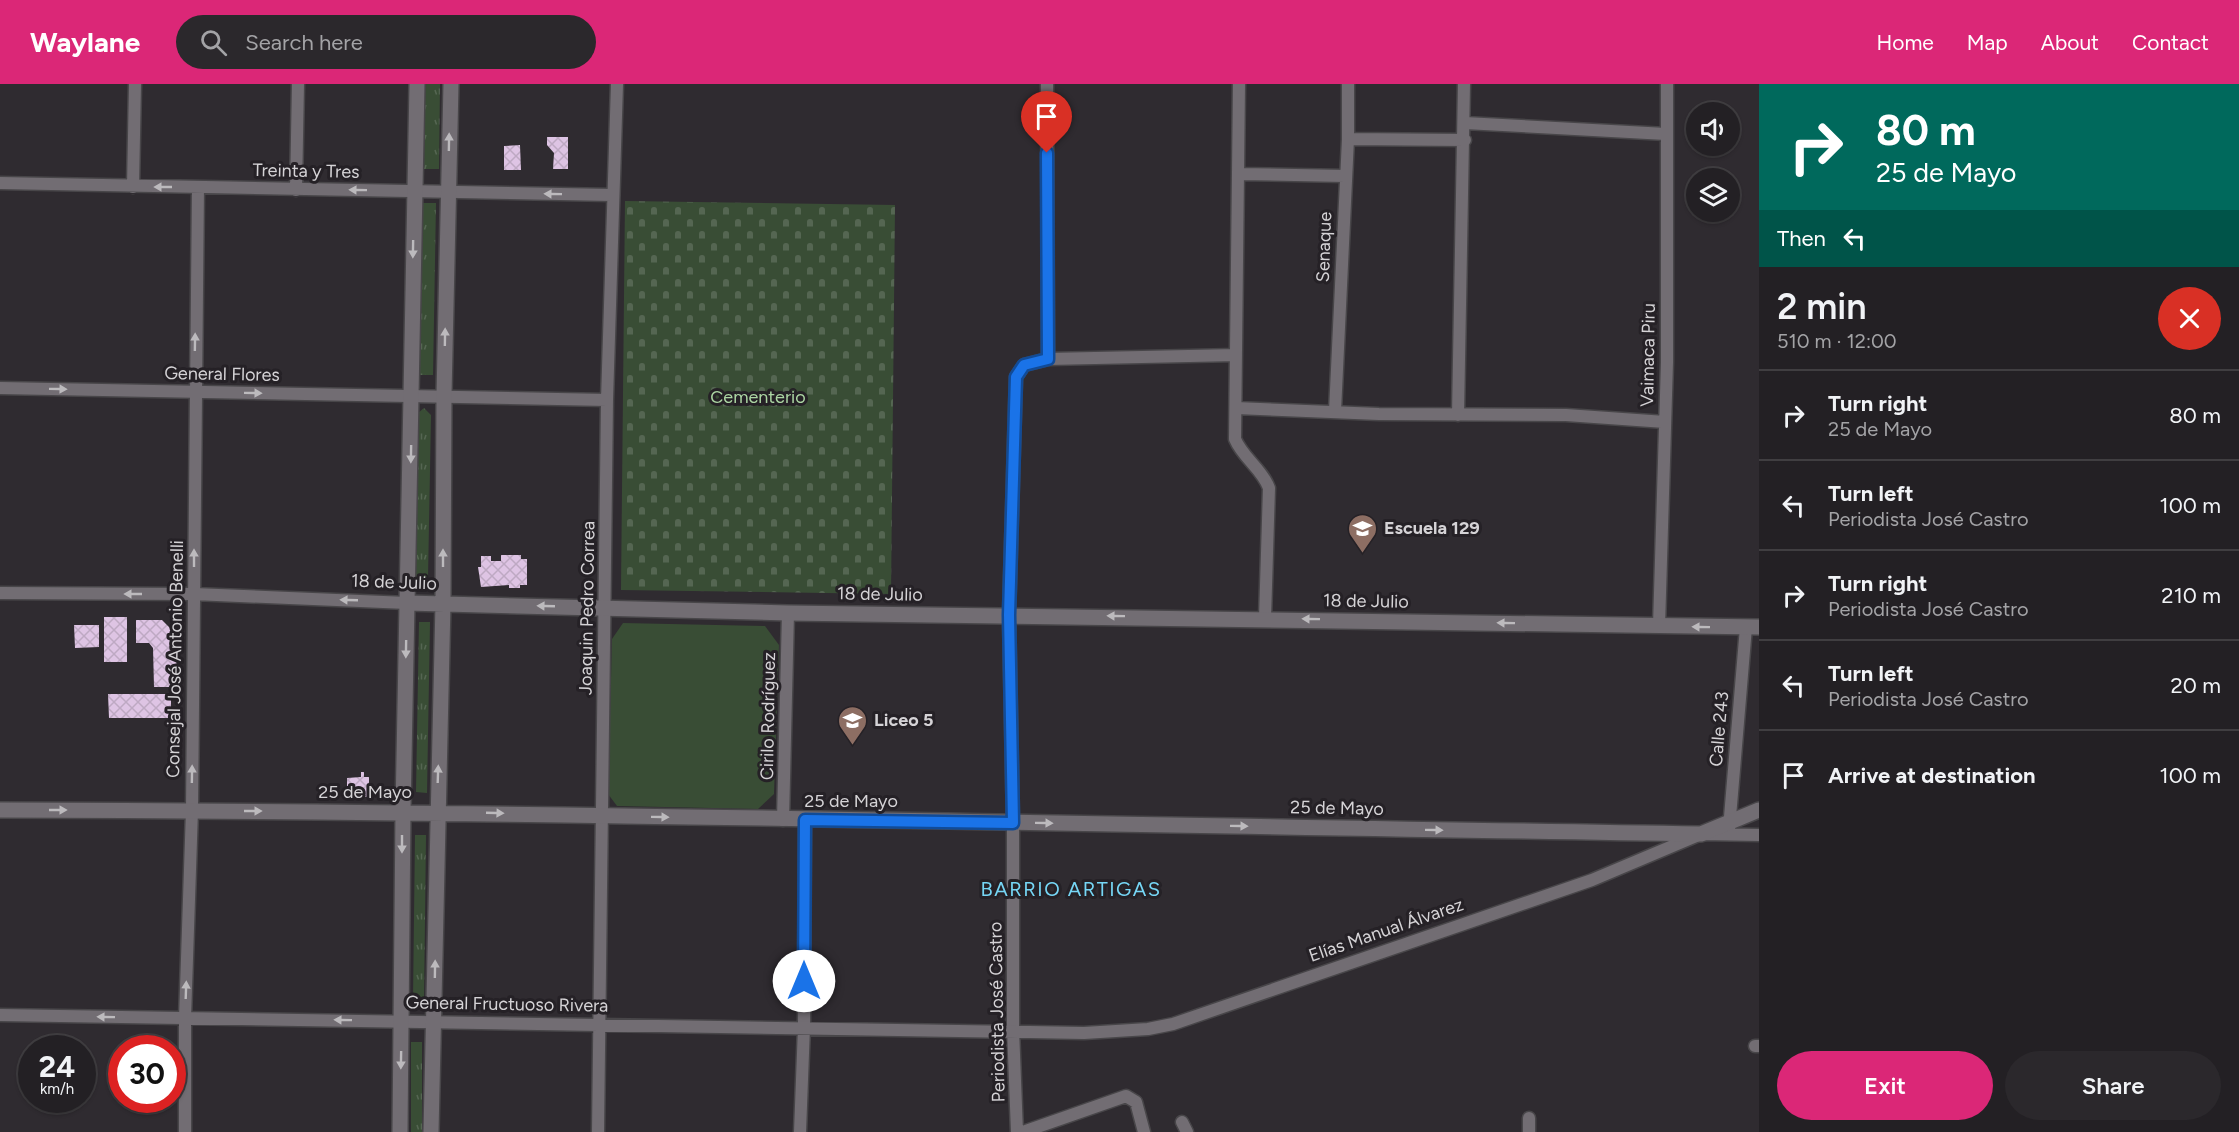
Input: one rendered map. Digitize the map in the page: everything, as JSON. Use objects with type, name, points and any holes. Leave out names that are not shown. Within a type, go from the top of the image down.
[{"type":"street","points":[[133,187],[135,84]]},
{"type":"street","points":[[296,190],[298,84]]},
{"type":"street","points":[[400,1132],[403,811],[417,84]]},
{"type":"street","points":[[431,1132],[443,603],[444,395],[451,84]]},
{"type":"street","name":"Joaquin Pedro Correa","points":[[598,1132],[607,400],[617,84]]},
{"type":"street","points":[[1047,84],[1048,359]]},
{"type":"street","points":[[1239,84],[1235,439],[1240,452],[1265,477],[1269,488],[1265,618]]},
{"type":"street","name":"Senaque","points":[[1335,411],[1348,139],[1348,84]]},
{"type":"street","points":[[1458,415],[1465,140],[1464,84]]},
{"type":"street","name":"Vaimaca Piru","points":[[1659,626],[1665,422],[1667,84]]},
{"type":"street","points":[[1465,123],[1666,134]]},
{"type":"street","points":[[1348,139],[1465,140]]},
{"type":"street","points":[[1239,174],[1345,176]]},
{"type":"street","name":"Treinta y Tres","points":[[0,183],[612,195]]},
{"type":"street","name":"Consejal José Antonio Benelli","points":[[184,1132],[185,1018],[192,810],[195,594],[194,392],[198,187]]},
{"type":"street","name":"Periodista José Castro","points":[[1017,1132],[1013,1029],[1013,823],[1009,615],[1016,377],[1024,365],[1048,359],[1236,355]]},
{"type":"street","name":"General Flores","points":[[0,387],[607,400]]},
{"type":"street","points":[[1236,408],[1458,415],[1566,415],[1665,422]]},
{"type":"street","name":"18 de Julio","points":[[0,593],[195,594],[407,603],[788,613],[1265,618],[1753,627]]},
{"type":"street","name":"Cirilo Rodríguez","points":[[783,820],[788,613]]},
{"type":"street","name":"Calle 243","points":[[1729,828],[1753,627]]},
{"type":"street","name":"25 de Mayo","points":[[0,810],[437,811],[783,820],[1701,834]]},
{"type":"street","name":"Elías Manual Álvarez","points":[[1013,1029],[1118,1032],[1173,1024],[1592,880],[1701,834],[1729,828],[1759,810]]},
{"type":"street","points":[[800,1132],[804,1027],[805,820]]},
{"type":"street","points":[[1729,828],[1759,836]]},
{"type":"street","name":"General Fructuoso Rivera","points":[[0,1015],[1013,1029]]},
{"type":"street","points":[[1023,1132],[1052,1127],[1126,1095],[1136,1102],[1144,1132]]},
{"type":"street","points":[[1529,1118],[1529,1132]]},
{"type":"green space","points":[[425,84],[440,84],[439,169],[424,169]]},
{"type":"green space","name":"Cementerio","points":[[625,201],[895,205],[891,594],[621,590]]},
{"type":"green space","points":[[422,203],[436,203],[433,375],[419,375]]},
{"type":"green space","points":[[424,408],[431,415],[428,578],[423,586],[416,583],[417,414]]},
{"type":"green space","points":[[419,622],[430,622],[427,793],[416,792]]},
{"type":"green space","points":[[623,623],[765,626],[779,645],[774,794],[758,809],[617,806],[608,794],[612,639]]},
{"type":"green space","points":[[415,835],[426,835],[424,1001],[413,1001]]},
{"type":"green space","points":[[411,1042],[422,1042],[422,1132],[411,1132]]},
{"type":"building","points":[[547,137],[568,137],[568,169],[553,169],[554,153],[547,145]]},
{"type":"building","points":[[520,145],[521,170],[504,170],[504,146]]},
{"type":"building","points":[[501,555],[521,555],[521,559],[527,559],[527,585],[520,585],[520,588],[509,588],[509,585],[481,587],[478,567],[481,567],[481,556],[491,556],[491,561],[501,561]]},
{"type":"building","points":[[104,617],[127,617],[127,662],[104,662]]},
{"type":"building","points":[[136,620],[162,620],[176,634],[177,687],[154,687],[153,648],[149,643],[136,643]]},
{"type":"building","points":[[74,625],[99,625],[99,647],[75,648]]},
{"type":"building","points":[[108,694],[171,694],[171,718],[109,718]]},
{"type":"building","points":[[361,772],[364,772],[364,777],[369,777],[369,797],[347,797],[347,778],[361,777]]},
{"type":"place","name":"Escuela 129","points":[[1363,554]]},
{"type":"place","name":"Liceo 5","points":[[853,746]]},
{"type":"district","name":"BARRIO ARTIGAS","points":[[1071,889]]},
{"type":"route","points":[[804,981],[805,820],[1013,823],[1009,615],[1016,377],[1024,365],[1048,359],[1047,153]]}]
